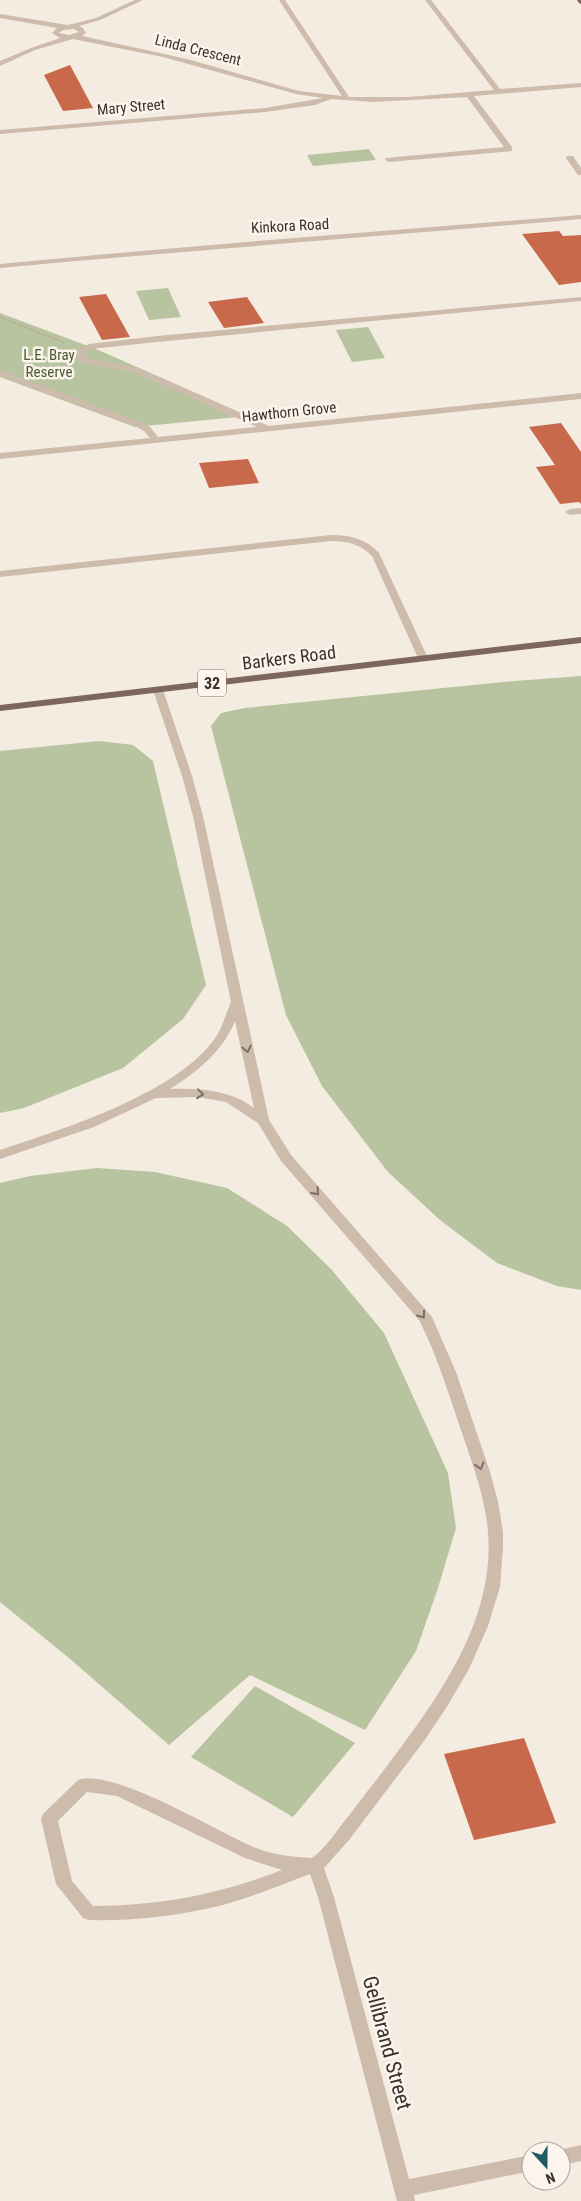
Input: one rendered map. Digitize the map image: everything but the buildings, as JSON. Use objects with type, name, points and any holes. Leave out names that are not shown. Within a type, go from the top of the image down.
[{"type":"main road","name":"Barkers Road","points":[[0,708],[581,640]]},
{"type":"street","points":[[33,49],[67,27],[98,19],[140,0]]},
{"type":"street","points":[[282,0],[346,97]]},
{"type":"street","points":[[428,0],[498,91]]},
{"type":"street","points":[[0,16],[27,22],[67,27]]},
{"type":"street","points":[[0,64],[33,49],[71,37],[84,31],[98,19]]},
{"type":"street","points":[[27,22],[55,33]]},
{"type":"street","name":"Linda Crescent","points":[[67,27],[84,31],[113,43]]},
{"type":"street","name":"Linda Crescent","points":[[55,33],[113,43],[277,85],[304,94],[336,100]]},
{"type":"street","name":"Mary Street","points":[[265,110],[336,100],[371,103],[581,84]]},
{"type":"street","name":"Linda Crescent","points":[[277,85],[311,90],[340,90]]},
{"type":"street","points":[[336,100],[340,90]]},
{"type":"street","points":[[389,160],[509,150],[468,93]]},
{"type":"street","name":"Mary Street","points":[[0,132],[265,110],[314,109],[346,97],[372,99],[414,98]]},
{"type":"street","points":[[570,158],[581,173]]},
{"type":"street","name":"Kinkora Road","points":[[0,266],[232,244],[343,238],[581,217]]},
{"type":"street","points":[[267,428],[136,370],[83,361],[77,356],[77,353],[89,347],[166,338],[581,299]]},
{"type":"street","points":[[0,373],[140,425],[148,429],[156,440]]},
{"type":"street","name":"Hawthorn Grove","points":[[0,456],[581,396]]},
{"type":"street","points":[[570,512],[581,510]]},
{"type":"street","points":[[0,574],[331,538],[356,540],[364,543],[376,555],[423,658]]},
{"type":"street","points":[[158,690],[188,776],[198,816],[262,1120],[286,1158],[425,1317],[438,1342],[477,1454],[491,1503],[496,1547],[492,1581],[478,1636],[454,1683],[343,1835],[323,1859],[315,1865],[223,1898],[164,1910],[121,1914],[90,1913],[64,1884],[49,1819],[84,1785],[119,1790],[251,1853],[285,1864],[315,1865]]},
{"type":"street","points":[[0,1154],[90,1124],[152,1095],[182,1076],[206,1056],[224,1032],[237,1002]]},
{"type":"street","points":[[152,1095],[176,1092],[217,1096],[239,1104],[262,1120]]},
{"type":"street","name":"Gellibrand Street","points":[[315,1865],[326,1897],[404,2195]]},
{"type":"street","points":[[404,2195],[521,2166]]},
{"type":"path","points":[[0,317],[82,349]]},
{"type":"green space","points":[[369,149],[376,160],[313,166],[307,155]]},
{"type":"green space","points":[[168,288],[181,317],[149,320],[136,291]]},
{"type":"green space","name":"L.E. Bray Reserve","points":[[0,313],[96,349],[248,416],[135,427],[0,377]]},
{"type":"green space","points":[[368,327],[385,358],[352,362],[336,330]]},
{"type":"green space","points":[[581,676],[581,1290],[557,1286],[497,1263],[440,1220],[388,1172],[322,1086],[286,1015],[211,726],[221,713],[245,708]]},
{"type":"green space","points":[[99,741],[133,745],[153,761],[206,985],[183,1019],[123,1068],[24,1108],[0,1113],[0,751]]},
{"type":"green space","points":[[97,1168],[155,1172],[227,1188],[287,1226],[331,1269],[384,1333],[448,1473],[456,1528],[416,1651],[365,1730],[250,1675],[169,1745],[69,1658],[0,1602],[0,1183],[30,1176]]},
{"type":"green space","points":[[255,1686],[355,1743],[293,1817],[191,1757]]}]
